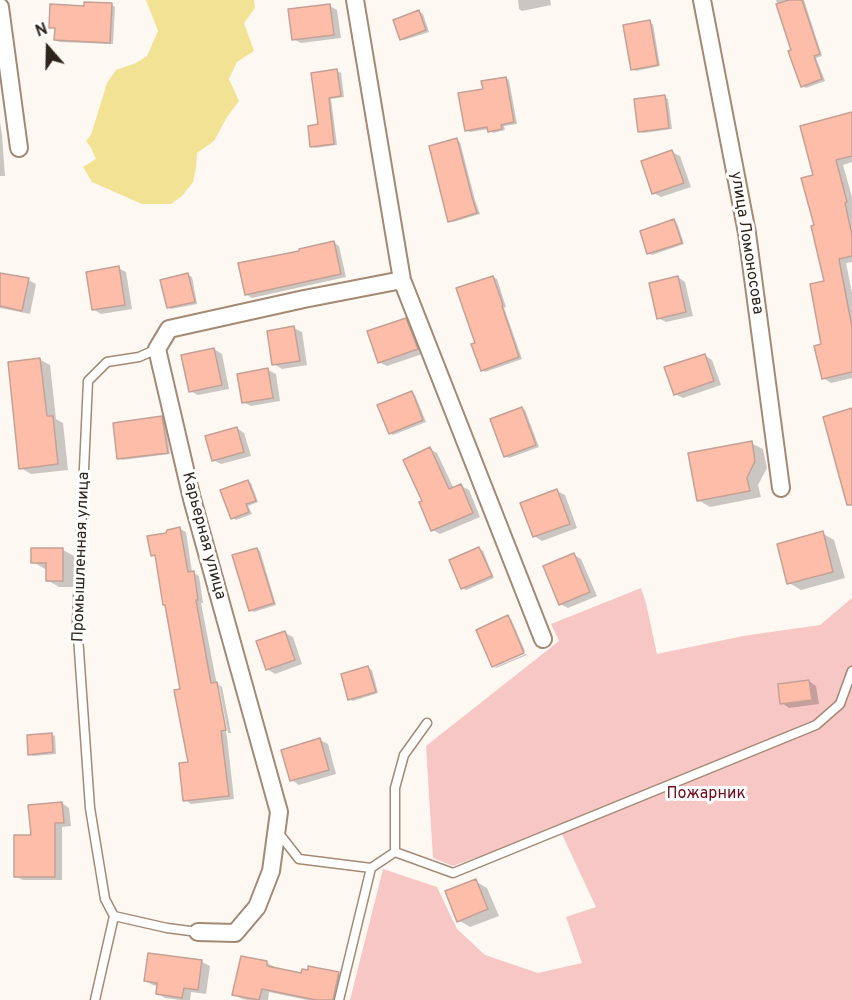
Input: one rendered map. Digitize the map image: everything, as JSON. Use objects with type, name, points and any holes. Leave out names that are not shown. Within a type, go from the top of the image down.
[{"type":"street","points":[[355,0],[402,280],[543,639]]},
{"type":"street","name":"улица Ломоносова","points":[[702,0],[747,233],[781,488]]},
{"type":"street","points":[[0,8],[19,148]]},
{"type":"street","points":[[157,349],[169,329],[402,280]]},
{"type":"street","name":"Карьерная улица","points":[[157,349],[192,499],[279,812],[271,871],[257,907],[235,933],[198,932]]},
{"type":"lane","name":"Промышленная улица","points":[[114,916],[105,899],[90,808],[77,622],[88,381],[106,362],[139,357],[157,349]]},
{"type":"lane","points":[[394,852],[453,873],[816,725],[840,704],[852,671]]},
{"type":"lane","points":[[394,852],[395,788],[404,755],[428,723]]},
{"type":"lane","points":[[277,831],[299,858],[371,868]]},
{"type":"lane","points":[[339,1000],[371,868],[394,852]]},
{"type":"lane","points":[[94,1000],[114,916],[167,928],[198,932]]},
{"type":"green space","name":"Пожарник","points":[[641,588],[657,654],[743,636],[820,625],[852,598],[852,1000],[350,1000],[383,869],[437,887],[457,929],[485,955],[538,973],[582,963],[566,917],[596,907],[559,828],[453,866],[433,858],[426,746],[559,641],[551,624]]},
{"type":"shaded area","points":[[146,0],[254,0],[255,8],[244,23],[254,51],[237,62],[229,79],[239,101],[214,141],[197,153],[193,182],[182,196],[171,204],[142,204],[92,182],[83,167],[96,159],[86,141],[91,135],[107,83],[116,70],[136,63],[147,56],[158,31]]},
{"type":"building","points":[[789,0],[802,0],[820,54],[814,56],[822,79],[801,87],[788,51],[791,50],[776,4]]},
{"type":"building","points":[[84,2],[112,3],[110,43],[54,40],[55,28],[49,28],[50,4],[84,6]]},
{"type":"building","points":[[330,4],[334,35],[292,40],[288,9]]},
{"type":"building","points":[[419,10],[426,30],[400,40],[393,20]]},
{"type":"building","points":[[650,20],[658,65],[631,70],[623,25]]},
{"type":"building","points":[[337,69],[341,96],[329,98],[334,144],[310,147],[308,126],[318,124],[311,73]]},
{"type":"building","points":[[506,77],[514,122],[501,125],[502,129],[488,132],[487,127],[465,131],[458,93],[483,89],[481,81]]},
{"type":"building","points":[[665,95],[669,128],[638,132],[634,99]]},
{"type":"building","points":[[852,112],[852,156],[836,160],[847,202],[845,203],[852,235],[852,256],[839,259],[852,327],[852,372],[822,379],[814,346],[821,344],[810,284],[824,281],[811,226],[814,225],[801,178],[813,175],[800,126]]},
{"type":"building","points":[[457,138],[477,213],[448,222],[429,146]]},
{"type":"building","points":[[672,150],[684,183],[652,194],[641,161]]},
{"type":"building","points":[[674,219],[682,243],[647,254],[640,231]]},
{"type":"building","points":[[334,241],[341,274],[245,295],[238,263],[299,251],[299,249]]},
{"type":"building","points":[[119,266],[125,305],[92,310],[86,272]]},
{"type":"building","points":[[0,273],[29,278],[22,311],[0,306]]},
{"type":"building","points":[[188,273],[195,302],[167,308],[160,280]]},
{"type":"building","points":[[493,276],[519,357],[481,371],[471,344],[475,343],[456,288]]},
{"type":"building","points":[[678,276],[686,312],[657,319],[649,283]]},
{"type":"building","points":[[406,318],[418,349],[378,363],[367,331]]},
{"type":"building","points":[[294,326],[300,361],[272,365],[267,331]]},
{"type":"building","points":[[214,348],[222,385],[189,392],[181,355]]},
{"type":"building","points":[[705,354],[714,381],[674,395],[664,367]]},
{"type":"building","points":[[40,358],[47,416],[53,416],[58,464],[19,469],[8,362]]},
{"type":"building","points":[[268,368],[273,398],[242,403],[237,374]]},
{"type":"building","points":[[412,391],[423,420],[389,434],[377,405]]},
{"type":"building","points":[[522,407],[536,445],[504,457],[490,419]]},
{"type":"building","points":[[852,408],[852,505],[847,505],[823,417]]},
{"type":"building","points":[[162,416],[168,453],[117,459],[113,423]]},
{"type":"building","points":[[237,427],[244,452],[212,461],[205,436]]},
{"type":"building","points":[[752,441],[755,461],[747,478],[750,491],[697,501],[688,453]]},
{"type":"building","points":[[430,447],[449,489],[461,484],[473,513],[431,531],[419,502],[422,501],[403,460]]},
{"type":"building","points":[[248,480],[256,501],[246,504],[249,512],[231,519],[220,490]]},
{"type":"building","points":[[557,489],[570,524],[533,537],[520,503]]},
{"type":"building","points":[[180,527],[188,572],[194,571],[198,600],[196,600],[211,683],[217,682],[226,730],[221,731],[229,796],[183,801],[179,763],[188,762],[174,690],[180,689],[155,555],[151,556],[147,536],[166,533],[167,530]]},
{"type":"building","points":[[823,531],[833,572],[787,584],[777,544]]},
{"type":"building","points":[[479,547],[492,576],[461,589],[449,560]]},
{"type":"building","points":[[31,548],[63,548],[63,581],[46,581],[46,563],[31,563]]},
{"type":"building","points":[[257,548],[274,603],[249,611],[232,555]]},
{"type":"building","points":[[574,553],[590,592],[559,605],[543,566]]},
{"type":"building","points":[[508,615],[524,653],[492,667],[476,630]]},
{"type":"building","points":[[285,631],[295,660],[266,670],[256,641]]},
{"type":"building","points":[[368,666],[376,692],[348,700],[341,674]]},
{"type":"building","points":[[809,680],[812,700],[780,704],[778,684]]},
{"type":"building","points":[[52,733],[53,752],[28,755],[27,735]]},
{"type":"building","points":[[320,738],[329,770],[290,781],[281,750]]},
{"type":"building","points":[[62,802],[64,823],[55,823],[55,877],[14,877],[14,835],[31,835],[28,805]]},
{"type":"building","points":[[476,879],[488,909],[457,922],[445,891]]},
{"type":"building","points":[[148,953],[202,960],[198,990],[184,988],[182,998],[156,994],[157,983],[144,981]]},
{"type":"building","points":[[241,956],[267,961],[267,966],[301,973],[302,969],[308,970],[308,966],[339,972],[333,1000],[316,1000],[262,989],[259,1000],[232,995]]}]
